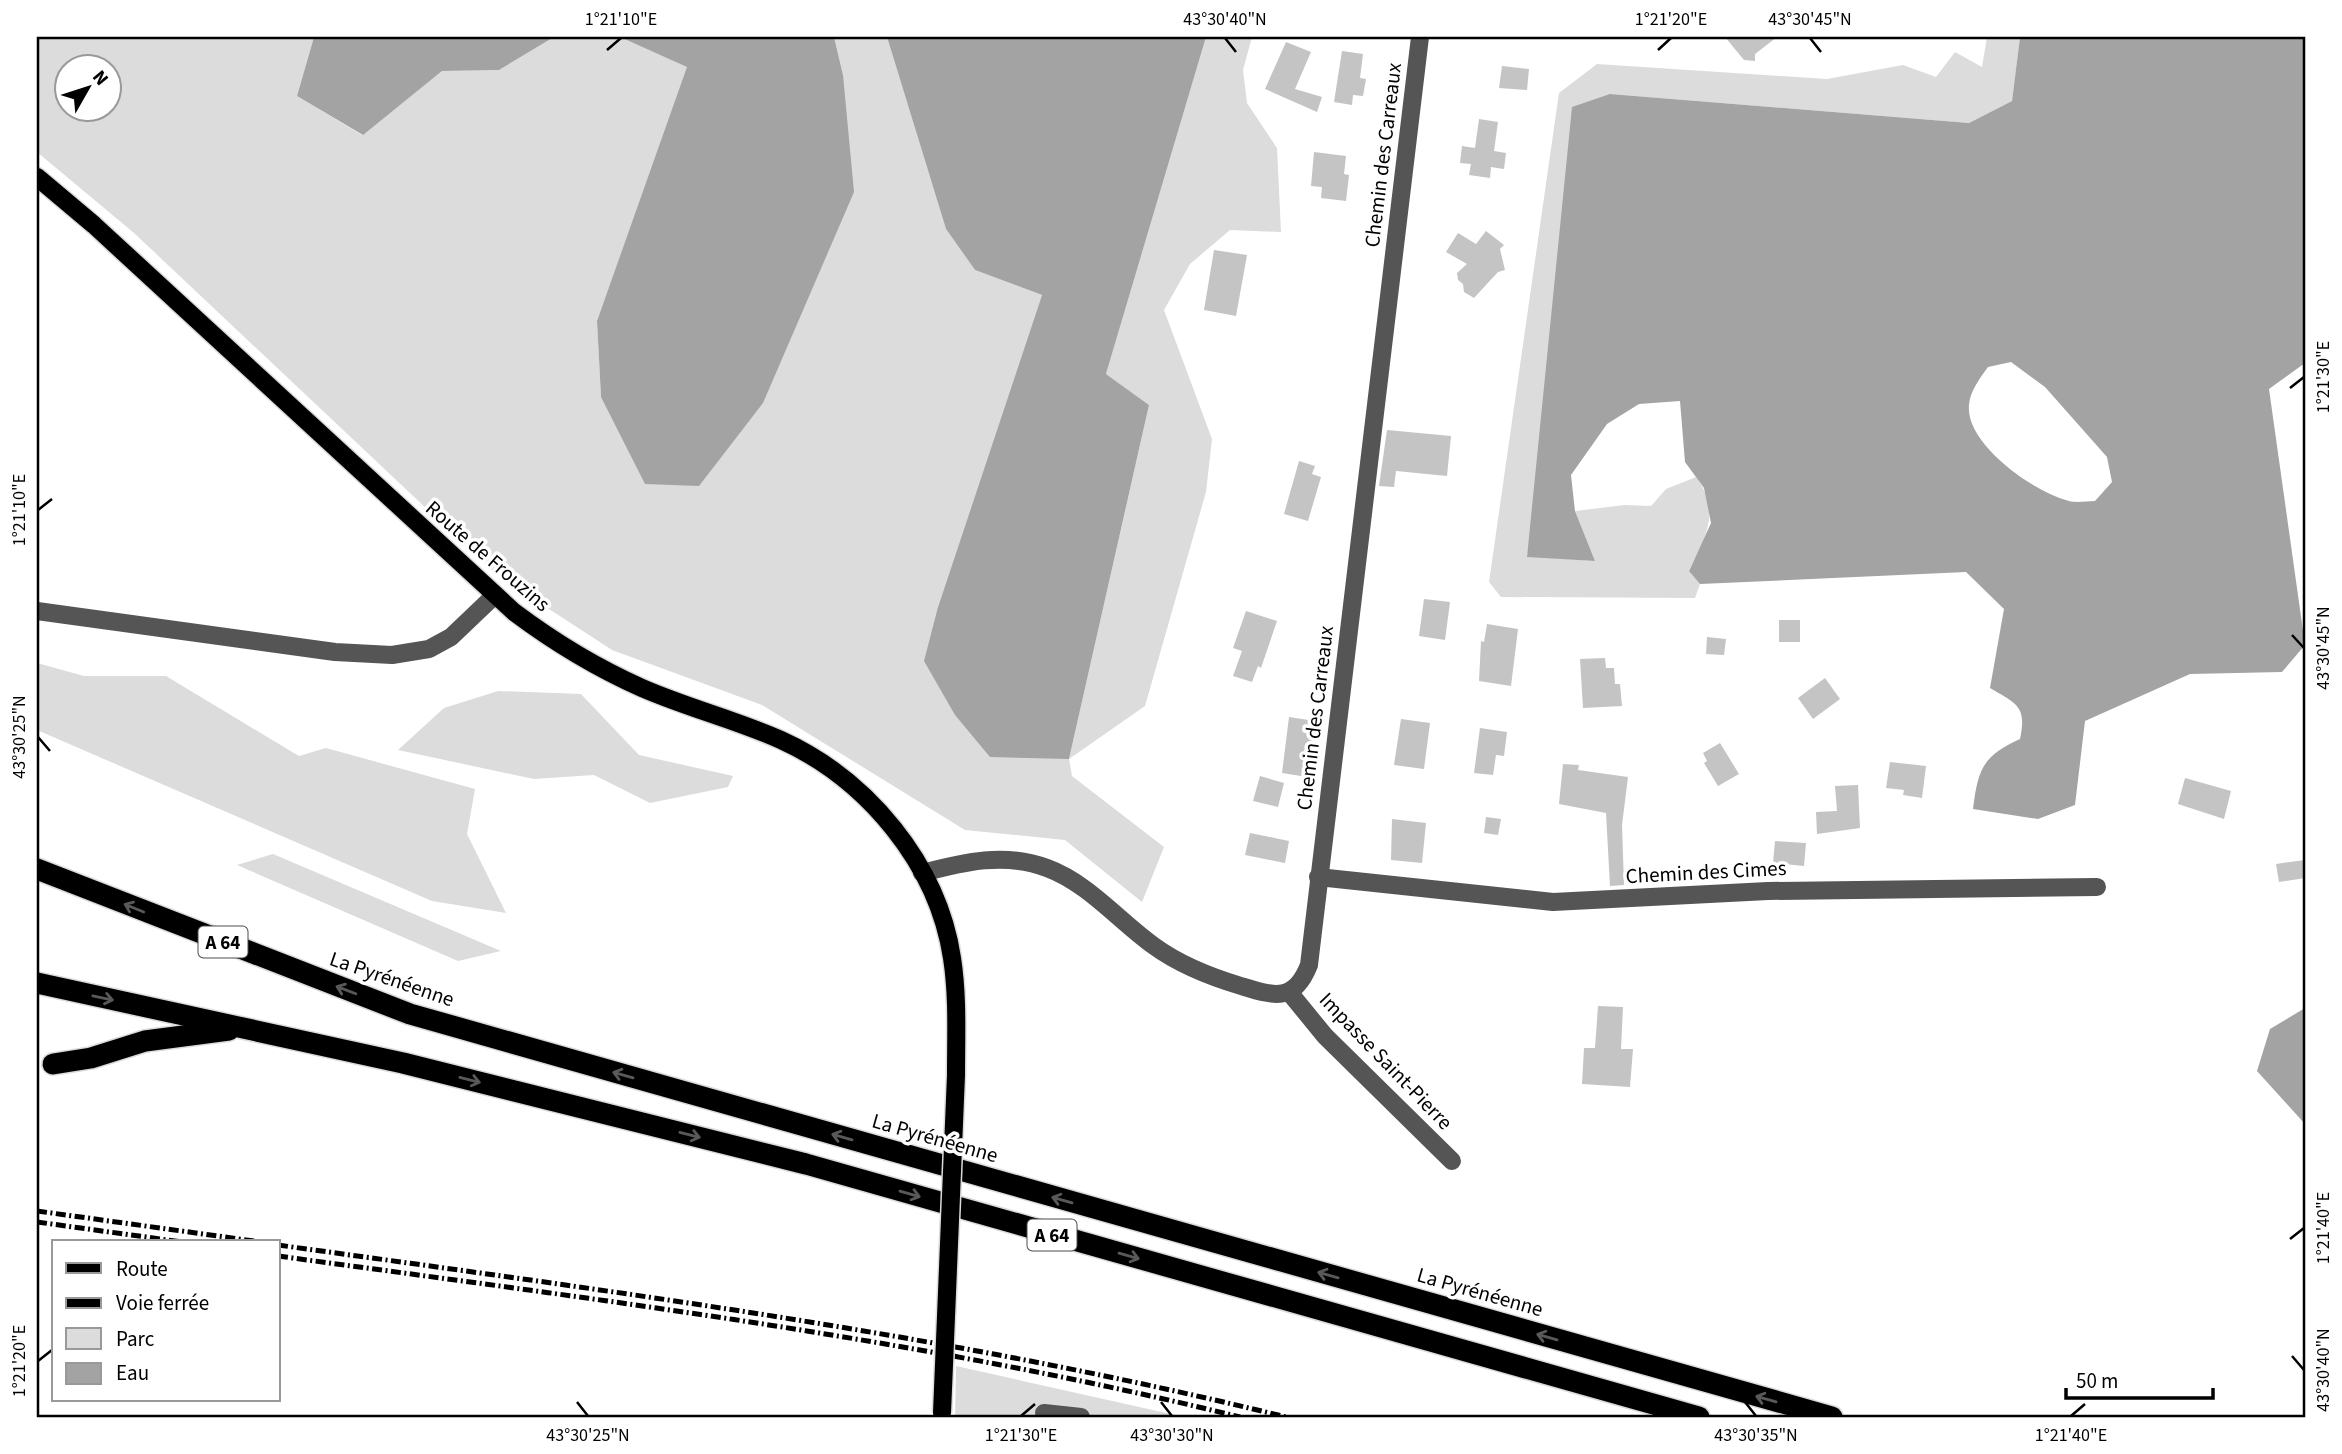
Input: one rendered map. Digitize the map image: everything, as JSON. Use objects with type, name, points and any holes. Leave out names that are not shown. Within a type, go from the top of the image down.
[{"type":"highway","name":"La Pyrénéenne","points":[[37,869],[410,1014],[1832,1417]]},
{"type":"highway","name":"A 64","points":[[37,983],[403,1063],[806,1164],[1699,1417]]},
{"type":"highway","points":[[45,1067],[91,1058],[145,1041],[243,1028]]},
{"type":"main road","name":"Route de Frouzins","points":[[37,177],[94,225],[494,596],[541,632],[617,676],[665,698],[763,732],[822,763],[880,813],[922,873],[941,915],[952,958],[956,1075],[942,1415]]},
{"type":"street","name":"Chemin des Carreaux","points":[[1289,992],[1303,982],[1310,965],[1318,877],[1420,37]]},
{"type":"street","points":[[37,611],[335,652],[392,655],[429,649],[451,637],[494,596]]},
{"type":"street","points":[[922,873],[986,858],[1013,859],[1044,866],[1064,875],[1156,948],[1186,965],[1272,995],[1289,992]]},
{"type":"street","name":"Chemin des Cimes","points":[[1318,877],[1553,902],[1768,891],[2097,887]]},
{"type":"street","name":"Impasse Saint-Pierre","points":[[1289,992],[1325,1036],[1452,1161]]},
{"type":"street","points":[[1044,1413],[1082,1417]]},
{"type":"green space","points":[[37,37],[314,37],[297,96],[362,135],[442,71],[499,70],[554,37],[620,37],[688,67],[597,321],[601,397],[843,75],[834,37],[887,37],[946,229],[975,270],[1042,295],[938,607],[1069,759],[1072,776],[1164,847],[1142,902],[1065,840],[965,830],[762,705],[612,650],[497,575],[134,233],[37,152]]},
{"type":"green space","points":[[1206,37],[1252,37],[1243,70],[1247,103],[1277,148],[1281,232],[1230,230],[1190,264],[1164,310],[1212,439],[1206,492],[1145,706],[1069,759],[1149,405],[1106,374]]},
{"type":"green space","points":[[1987,37],[2020,37],[2012,101],[1969,123],[1610,94],[1527,556],[1595,561],[1575,511],[1625,505],[1651,506],[1666,489],[1696,477],[1704,490],[1709,513],[1705,535],[1689,570],[1700,584],[1695,598],[1501,597],[1489,582],[1559,93],[1597,64],[1827,79],[1903,65],[1936,77],[1955,52],[1982,67]]},
{"type":"green space","points":[[37,663],[84,676],[166,676],[299,756],[326,748],[475,789],[467,834],[506,913],[432,901],[37,730]]},
{"type":"green space","points":[[498,691],[581,694],[639,755],[733,776],[728,787],[650,803],[594,775],[534,779],[398,750],[444,708]]},
{"type":"green space","points":[[273,854],[501,951],[458,961],[237,865]]},
{"type":"green space","points":[[956,1366],[1184,1417],[955,1417]]},
{"type":"water","points":[[314,37],[554,37],[499,70],[442,71],[363,135],[297,96]]},
{"type":"water","points":[[620,37],[834,37],[843,75],[854,192],[763,403],[699,486],[645,484],[601,397],[597,321],[687,67]]},
{"type":"water","points":[[887,37],[1206,37],[1106,374],[1149,405],[1069,759],[990,757],[955,715],[924,661],[938,607],[1042,295],[975,270],[946,229]]},
{"type":"water","points":[[2020,37],[2305,37],[2305,363],[2269,389],[2305,645],[2282,672],[2190,674],[2085,721],[2075,805],[2038,819],[1973,809],[1977,784],[1984,766],[1997,752],[2020,739],[2022,728],[2018,707],[1990,688],[2004,609],[1966,572],[1700,584],[1689,571],[1711,523],[1704,488],[1685,462],[1680,401],[1639,404],[1607,424],[1571,475],[1575,511],[1595,561],[1527,557],[1572,107],[1610,94],[1969,123],[2012,101]],"holes":[[[2011,362],[2045,387],[2107,457],[2112,482],[2095,501],[2069,501],[2038,488],[2021,477],[1990,450],[1978,435],[1971,420],[1971,395],[1988,367]]]},
{"type":"water","points":[[2305,1008],[2305,1124],[2257,1071],[2270,1029]]},
{"type":"building","points":[[1725,37],[1777,37],[1755,54],[1755,61],[1744,60]]},
{"type":"building","points":[[1286,42],[1311,52],[1295,89],[1322,97],[1317,112],[1265,89]]},
{"type":"building","points":[[1342,51],[1363,54],[1360,78],[1366,79],[1363,96],[1353,95],[1352,105],[1334,102]]},
{"type":"building","points":[[1502,66],[1529,69],[1527,90],[1499,88]]},
{"type":"building","points":[[1479,119],[1498,122],[1494,151],[1506,153],[1504,169],[1491,167],[1490,178],[1469,175],[1471,164],[1460,163],[1462,146],[1475,148]]},
{"type":"building","points":[[1314,152],[1346,156],[1344,174],[1349,175],[1346,201],[1321,198],[1322,187],[1311,186]]},
{"type":"building","points":[[1486,231],[1504,245],[1500,249],[1505,270],[1498,272],[1474,298],[1464,292],[1463,284],[1458,280],[1457,273],[1467,264],[1446,252],[1458,233],[1476,244]]},
{"type":"building","points":[[1214,250],[1247,255],[1236,316],[1204,310]]},
{"type":"building","points":[[1387,430],[1451,436],[1447,476],[1396,471],[1394,487],[1379,486]]},
{"type":"building","points":[[1299,461],[1315,466],[1312,474],[1321,477],[1308,521],[1284,514]]},
{"type":"building","points":[[1424,599],[1450,602],[1445,640],[1419,636]]},
{"type":"building","points":[[1246,611],[1277,621],[1261,668],[1258,666],[1252,682],[1233,676],[1242,651],[1233,648]]},
{"type":"building","points":[[1779,620],[1800,620],[1800,642],[1779,642]]},
{"type":"building","points":[[1487,624],[1518,629],[1511,686],[1479,681],[1481,641],[1484,642]]},
{"type":"building","points":[[1707,637],[1726,639],[1724,655],[1706,654]]},
{"type":"building","points":[[1605,658],[1606,668],[1614,668],[1615,684],[1620,684],[1622,706],[1583,708],[1580,659]]},
{"type":"building","points":[[1825,678],[1840,699],[1813,719],[1798,698]]},
{"type":"building","points":[[1289,717],[1315,721],[1307,777],[1282,773]]},
{"type":"building","points":[[1401,719],[1430,723],[1424,769],[1394,765]]},
{"type":"building","points":[[1480,728],[1507,732],[1504,756],[1496,755],[1493,775],[1474,773]]},
{"type":"building","points":[[1720,743],[1739,774],[1718,786],[1704,763],[1707,761],[1703,753]]},
{"type":"building","points":[[1890,762],[1926,766],[1922,798],[1903,795],[1904,790],[1886,788]]},
{"type":"building","points":[[1563,764],[1579,765],[1578,770],[1628,777],[1622,825],[1624,885],[1610,886],[1606,813],[1559,804]]},
{"type":"building","points":[[1260,776],[1284,783],[1278,807],[1253,801]]},
{"type":"building","points":[[2185,778],[2231,791],[2224,819],[2178,804]]},
{"type":"building","points":[[1858,785],[1860,828],[1817,834],[1816,812],[1837,811],[1835,786]]},
{"type":"building","points":[[1486,817],[1501,819],[1498,835],[1484,833]]},
{"type":"building","points":[[1392,819],[1426,823],[1422,863],[1391,860]]},
{"type":"building","points":[[1250,833],[1289,841],[1285,863],[1245,855]]},
{"type":"building","points":[[1775,841],[1806,843],[1804,866],[1773,863]]},
{"type":"building","points":[[2305,860],[2305,878],[2279,882],[2276,864]]},
{"type":"building","points":[[1598,1006],[1623,1007],[1621,1049],[1633,1049],[1630,1087],[1582,1084],[1584,1048],[1595,1048]]},
{"type":"railway","points":[[37,1211],[247,1240]]},
{"type":"railway","points":[[37,1222],[168,1240]]},
{"type":"railway","points":[[280,1245],[658,1298],[910,1339],[1036,1362],[1286,1417]]},
{"type":"railway","points":[[280,1256],[641,1306],[882,1343],[1121,1389],[1240,1417]]}]
